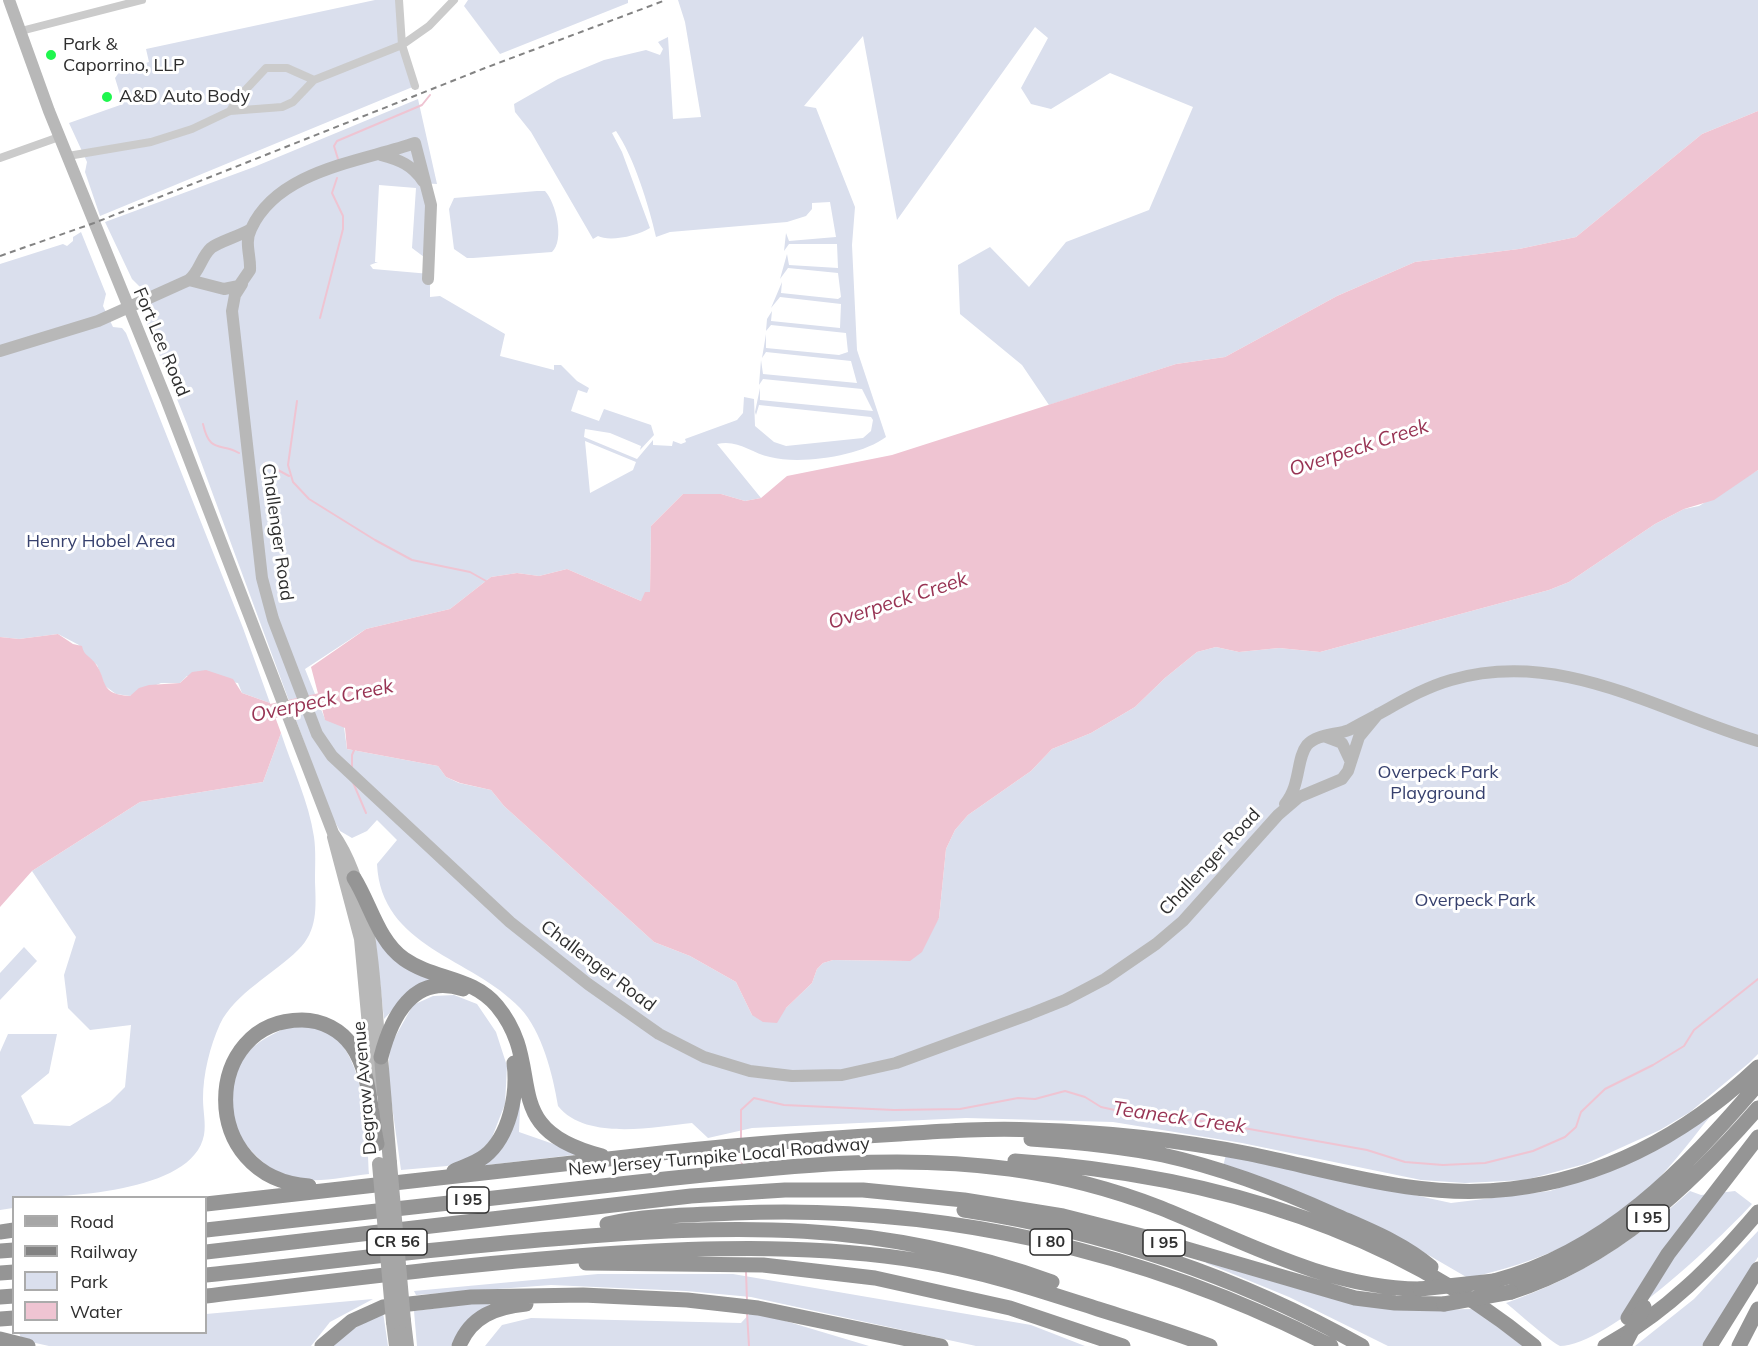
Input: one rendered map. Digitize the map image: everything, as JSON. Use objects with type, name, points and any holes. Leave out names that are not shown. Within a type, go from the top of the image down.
[{"type":"highway","points":[[354,878],[367,898],[382,932],[399,955],[421,968],[476,987],[500,1010],[515,1036],[533,1109],[547,1131],[567,1145],[610,1158]]},
{"type":"highway","points":[[381,1057],[389,1029],[398,1011],[412,997],[433,987],[453,986],[472,994],[490,1009],[505,1033],[512,1052],[515,1074],[512,1101],[503,1130],[484,1157],[435,1178]]},
{"type":"highway","points":[[345,1189],[281,1181],[257,1167],[239,1149],[228,1125],[225,1096],[232,1066],[243,1049],[268,1028],[287,1021],[315,1021],[339,1032],[352,1045],[360,1061],[377,1144]]},
{"type":"highway","points":[[207,1204],[731,1144],[1000,1129],[1132,1136],[1226,1150],[1408,1188],[1490,1191],[1562,1180],[1628,1156],[1684,1126],[1758,1067]]},
{"type":"highway","name":"New Jersey Turnpike Local Roadway","points":[[207,1230],[731,1172],[850,1163],[934,1162],[1027,1171],[1085,1183],[1153,1205],[1322,1273],[1370,1285],[1420,1289],[1494,1281],[1564,1256],[1614,1225],[1688,1162],[1758,1084]]},
{"type":"highway","name":"I 95","points":[[207,1252],[733,1192],[882,1191],[964,1200],[1063,1216],[1355,1298],[1395,1304],[1444,1304],[1511,1292],[1572,1268],[1632,1231],[1699,1172],[1758,1108]]},
{"type":"highway","points":[[902,1134],[1000,1137],[1101,1146],[1151,1153],[1201,1165],[1296,1198],[1413,1251],[1458,1291],[1534,1346]]},
{"type":"highway","points":[[1614,1346],[1628,1318],[1674,1246],[1758,1137]]},
{"type":"highway","points":[[1624,1346],[1644,1307],[1686,1244],[1758,1149]]},
{"type":"highway","points":[[934,1162],[992,1159],[1049,1163],[1118,1171],[1215,1190],[1292,1213],[1346,1233],[1400,1258],[1458,1291]]},
{"type":"highway","name":"I 80","points":[[882,1191],[937,1206],[1060,1229],[1155,1255],[1267,1298],[1362,1346]]},
{"type":"highway","points":[[1605,1346],[1650,1319],[1688,1288],[1758,1212]]},
{"type":"highway","name":"I 80","points":[[755,1220],[902,1217],[980,1228],[1047,1241],[1113,1259],[1196,1286],[1261,1312],[1331,1346]]},
{"type":"highway","points":[[207,1275],[733,1220],[755,1220],[852,1233],[943,1250],[1041,1278],[1102,1301],[1145,1322]]},
{"type":"highway","points":[[207,1296],[538,1259],[735,1256],[756,1248],[861,1254],[941,1264],[1018,1282],[1145,1322],[1210,1346]]},
{"type":"highway","points":[[735,1256],[756,1265],[837,1272],[934,1289],[1030,1314],[1123,1346]]},
{"type":"highway","points":[[1710,1346],[1758,1269]]},
{"type":"highway","points":[[322,1346],[352,1320],[384,1307],[490,1296],[583,1295],[758,1308],[941,1346]]},
{"type":"highway","points":[[459,1346],[477,1320],[498,1308],[606,1298]]},
{"type":"highway","points":[[1740,1346],[1758,1309]]},
{"type":"highway","points":[[879,1334],[914,1346]]},
{"type":"highway","points":[[0,1339],[28,1346]]},
{"type":"main road","name":"Degraw Avenue","points":[[381,1057],[385,1164],[399,1322],[396,1346]]},
{"type":"main road","name":"Degraw Avenue","points":[[377,1144],[385,1164]]},
{"type":"main road","name":"Degraw Avenue","points":[[399,1322],[407,1346]]},
{"type":"street","name":"Fort Lee Road","points":[[9,0],[59,137],[282,697]]},
{"type":"street","points":[[21,32],[142,0]]},
{"type":"street","points":[[399,0],[402,45],[415,86]]},
{"type":"street","points":[[68,156],[151,142],[192,129],[230,111],[282,107],[293,102],[314,80],[402,45],[429,26],[454,0]]},
{"type":"street","points":[[230,111],[237,99],[266,68],[287,68],[314,80]]},
{"type":"street","points":[[0,158],[59,137]]},
{"type":"street","points":[[189,280],[230,289],[242,284],[249,273],[247,242],[251,229],[275,198],[290,186],[415,143],[431,205],[428,279]]},
{"type":"street","points":[[380,155],[400,160],[416,170],[428,189]]},
{"type":"street","points":[[0,351],[87,325],[189,280],[213,247],[251,229]]},
{"type":"street","points":[[225,242],[240,246],[249,257]]},
{"type":"street","points":[[204,259],[204,272],[215,286]]},
{"type":"street","name":"Challenger Road","points":[[242,284],[235,294],[232,311],[262,578],[271,612],[317,734],[332,756],[520,931],[588,984],[659,1034],[696,1053],[725,1064],[750,1071],[792,1076],[842,1075],[896,1063],[1020,1018],[1085,990],[1123,967],[1183,921],[1278,815],[1299,797],[1342,780],[1348,771],[1359,737],[1378,714]]},
{"type":"street","name":"Challenger Road","points":[[215,286],[232,311]]},
{"type":"street","name":"Challenger Road","points":[[1278,815],[1294,791],[1302,754],[1309,743],[1349,730],[1411,696],[1453,680],[1498,672],[1551,672],[1603,684],[1758,741]]},
{"type":"street","name":"Degraw Avenue","points":[[282,697],[333,833],[354,878],[368,937],[381,1057]]},
{"type":"street","points":[[1326,737],[1342,743],[1350,760]]},
{"type":"street","points":[[1301,764],[1309,779],[1325,785]]},
{"type":"street","name":"Degraw Avenue","points":[[333,833],[335,852],[349,894],[360,939],[377,1144]]},
{"type":"green space","points":[[375,0],[399,0],[402,45],[415,86],[100,216],[85,172],[87,162],[69,123],[123,104],[115,78],[120,71],[149,62],[146,49]]},
{"type":"green space","points":[[468,0],[628,0],[628,3],[500,54],[464,6]]},
{"type":"green space","points":[[678,0],[1758,0],[1758,111],[1702,134],[1576,237],[1519,249],[1415,262],[1337,296],[1225,357],[1176,364],[1049,405],[1022,365],[960,314],[958,265],[990,247],[1029,287],[1066,242],[1149,210],[1193,107],[1110,73],[1051,109],[1031,104],[1021,88],[1048,38],[1035,27],[897,220],[863,36],[804,106],[816,108],[855,207],[852,245],[857,350],[886,437],[875,444],[846,454],[798,460],[770,457],[731,443],[717,444],[761,498],[745,501],[721,494],[683,494],[651,526],[650,592],[641,601],[567,569],[539,576],[517,573],[491,577],[450,609],[366,629],[305,669],[325,719],[344,727],[347,749],[438,766],[446,777],[459,783],[491,790],[504,806],[654,942],[690,956],[736,982],[752,1015],[786,1008],[812,983],[817,969],[823,963],[833,960],[909,961],[939,918],[946,849],[955,830],[968,815],[1031,771],[1052,749],[1091,733],[1135,707],[1197,652],[1216,647],[1239,652],[1279,648],[1320,652],[1549,590],[1569,582],[1655,524],[1684,509],[1699,506],[1758,470],[1758,1054],[1690,1112],[1660,1130],[1585,1164],[1525,1180],[1465,1183],[1421,1180],[1242,1143],[1113,1122],[966,1118],[752,1128],[708,1138],[692,1123],[640,1129],[603,1128],[585,1124],[570,1117],[558,1106],[550,1067],[540,1041],[535,1029],[520,1008],[500,991],[411,933],[394,915],[382,892],[377,864],[397,840],[377,820],[367,831],[352,838],[340,831],[331,815],[187,424],[145,319],[145,316],[149,318],[152,313],[140,287],[132,279],[105,222],[254,167],[418,99],[437,184],[420,183],[426,199],[424,257],[412,248],[416,188],[379,185],[375,262],[378,262],[370,265],[373,269],[430,274],[430,297],[440,296],[505,334],[500,356],[554,370],[554,365],[561,365],[577,381],[589,388],[587,393],[578,390],[571,411],[599,421],[604,409],[651,425],[654,435],[640,450],[641,446],[610,433],[585,429],[584,437],[637,459],[653,440],[653,445],[672,446],[673,441],[681,444],[686,442],[685,439],[737,420],[743,413],[744,397],[754,399],[755,426],[774,442],[786,446],[863,438],[871,431],[873,420],[871,417],[759,405],[756,415],[755,412],[760,388],[760,400],[873,411],[862,389],[763,379],[759,385],[761,360],[763,374],[857,383],[851,361],[766,352],[762,358],[766,334],[766,348],[839,355],[848,352],[846,333],[771,325],[766,331],[767,319],[772,311],[771,321],[840,328],[841,304],[780,297],[771,308],[782,282],[781,293],[838,299],[841,297],[838,273],[788,268],[780,279],[787,254],[789,265],[838,268],[837,244],[789,244],[784,251],[786,233],[789,241],[836,237],[830,202],[812,203],[812,209],[806,216],[787,222],[670,232],[656,237],[635,168],[616,131],[612,133],[622,152],[650,228],[624,237],[603,238],[598,236],[593,239],[531,132],[515,112],[514,104],[558,79],[604,60],[646,50],[660,55],[663,49],[658,42],[668,37],[673,119],[701,117],[685,22]],"holes":[[[585,441],[636,462],[633,470],[590,493]]]},
{"type":"green space","points":[[545,191],[553,204],[558,222],[558,239],[552,252],[467,258],[454,249],[449,209],[454,198]]},
{"type":"green space","name":"Henry Hobel Area","points":[[81,232],[106,294],[103,306],[113,327],[122,328],[126,333],[243,628],[270,703],[242,693],[238,683],[187,676],[180,683],[161,683],[130,696],[116,694],[105,686],[97,665],[83,654],[79,645],[58,634],[19,639],[0,637],[0,264],[63,244],[67,246],[73,241],[73,237]]},
{"type":"green space","points":[[281,733],[312,824],[316,900],[314,918],[305,943],[245,993],[220,1024],[210,1051],[204,1080],[204,1135],[195,1155],[176,1170],[151,1181],[91,1193],[62,1196],[12,1196],[12,1208],[0,1210],[0,1052],[8,1034],[57,1034],[49,1073],[21,1096],[34,1124],[70,1126],[110,1102],[125,1087],[131,1025],[90,1030],[68,1008],[64,975],[76,937],[32,871],[140,802],[263,782]]},
{"type":"green space","points":[[374,927],[392,955],[448,980],[404,998],[384,1019]]},
{"type":"green space","points":[[24,947],[37,961],[0,1000],[0,973]]},
{"type":"green space","points":[[454,995],[477,1004],[496,1032],[507,1066],[505,1104],[491,1140],[472,1159],[447,1166],[401,1170],[388,1077],[390,1046],[413,1005],[433,996]]},
{"type":"green space","points":[[289,1026],[325,1030],[339,1041],[349,1056],[362,1095],[369,1174],[317,1180],[286,1176],[262,1161],[247,1146],[236,1129],[232,1121],[230,1104],[235,1078],[242,1062],[255,1046]]},
{"type":"green space","points":[[521,1081],[519,1132],[582,1154],[479,1166]]},
{"type":"green space","points":[[1718,1107],[1659,1178],[1630,1205],[1609,1220],[1588,1234],[1542,1256],[1468,1278],[1406,1242],[1223,1167],[1226,1154],[1451,1203],[1550,1191],[1624,1166]]},
{"type":"green space","points":[[1690,1191],[1701,1195],[1735,1191],[1752,1204],[1663,1287],[1606,1328],[1581,1341],[1560,1346],[1506,1303],[1557,1282],[1604,1257],[1648,1226]]},
{"type":"green space","points":[[1758,1231],[1758,1257],[1702,1346],[1635,1346],[1694,1299]]},
{"type":"green space","points":[[1207,1260],[1414,1310],[1474,1309],[1523,1346],[1388,1346],[1289,1297],[1206,1263]]},
{"type":"green space","points":[[598,1274],[733,1274],[1031,1325],[1085,1346],[976,1346],[751,1297],[686,1291],[551,1285],[416,1295],[414,1291]]},
{"type":"green space","points":[[373,1299],[330,1322],[311,1346],[49,1346],[22,1340],[19,1334],[207,1334],[207,1314]]},
{"type":"green space","points":[[494,1301],[470,1319],[451,1346],[417,1346],[414,1311]]},
{"type":"green space","points":[[752,1311],[869,1346],[485,1346],[502,1325],[531,1318],[741,1323]]},
{"type":"green space","points":[[383,1312],[388,1346],[331,1346],[338,1338]]},
{"type":"water","points":[[1758,111],[1758,470],[1714,500],[1684,509],[1655,524],[1569,582],[1549,590],[1320,652],[1279,648],[1239,652],[1216,647],[1197,652],[1135,707],[1091,733],[1052,749],[1031,771],[968,815],[955,830],[946,849],[939,918],[922,952],[910,961],[833,960],[823,963],[817,969],[812,983],[786,1008],[777,1023],[763,1022],[752,1015],[736,982],[690,956],[654,942],[504,806],[491,790],[460,783],[446,777],[438,766],[347,749],[345,728],[325,720],[311,667],[366,629],[450,609],[491,577],[517,573],[539,576],[567,569],[641,601],[645,592],[650,592],[651,526],[683,494],[721,494],[745,501],[761,498],[787,476],[892,455],[1176,364],[1225,357],[1337,296],[1415,262],[1519,249],[1576,237],[1702,134]]},
{"type":"water","points":[[58,634],[73,644],[82,646],[85,654],[99,669],[105,685],[113,692],[130,696],[139,688],[180,683],[192,672],[206,670],[233,679],[242,693],[270,703],[281,733],[263,782],[140,802],[32,871],[0,907],[0,637],[19,639]]},
{"type":"waterway","points":[[338,159],[334,146],[337,141],[422,105],[430,95]]},
{"type":"waterway","points":[[320,318],[343,229],[343,216],[332,193],[337,178]]},
{"type":"waterway","points":[[297,401],[288,465],[293,482],[309,499],[412,560],[470,572],[486,581]]},
{"type":"waterway","points":[[203,424],[213,444],[239,453]]},
{"type":"waterway","points":[[265,463],[289,476]]},
{"type":"waterway","name":"Overpeck Creek","points":[[255,715],[340,696]]},
{"type":"waterway","points":[[352,768],[352,755],[355,748]]},
{"type":"waterway","points":[[352,780],[366,813]]},
{"type":"waterway","name":"Teaneck Creek","points":[[741,1139],[741,1110],[754,1098],[784,1105],[894,1110],[960,1109],[1018,1098],[1035,1099],[1065,1091],[1085,1097],[1101,1107],[1133,1114],[1210,1122],[1367,1150],[1405,1162],[1443,1165],[1485,1163],[1533,1151],[1565,1137],[1576,1127],[1581,1112],[1605,1089],[1653,1065],[1684,1046],[1694,1030],[1758,979]]},
{"type":"waterway","name":"Teaneck Creek","points":[[741,1151],[742,1166]]},
{"type":"waterway","name":"Teaneck Creek","points":[[746,1271],[747,1301]]},
{"type":"waterway","name":"Teaneck Creek","points":[[747,1313],[749,1346]]},
{"type":"railway","points":[[0,256],[94,223],[485,68],[666,0]]},
{"type":"place","name":"Park & Caporrino, LLP","points":[[51,55]]},
{"type":"place","name":"A&D Auto Body","points":[[107,97]]},
{"type":"park label","name":"Overpeck Park Playground","points":[[1438,783]]},
{"type":"park label","name":"Overpeck Park","points":[[1475,901]]}]
